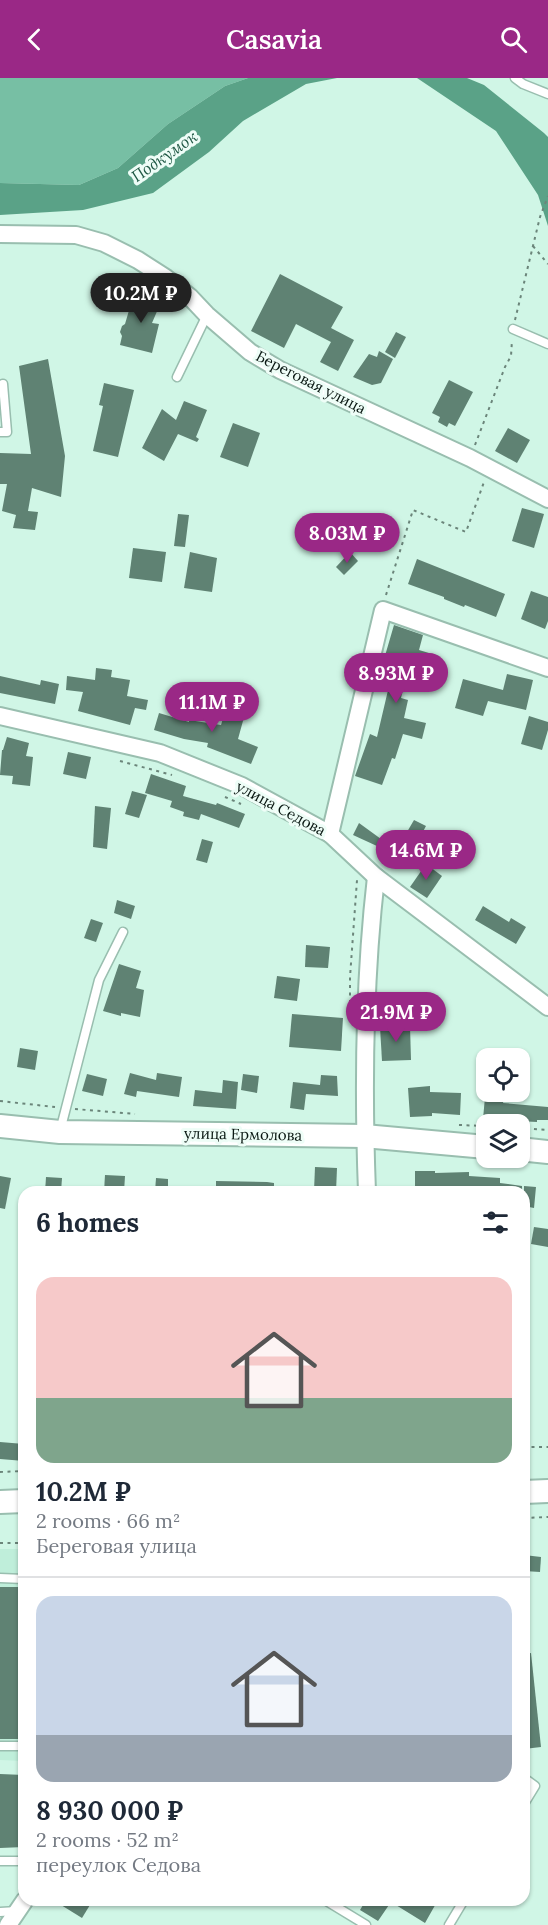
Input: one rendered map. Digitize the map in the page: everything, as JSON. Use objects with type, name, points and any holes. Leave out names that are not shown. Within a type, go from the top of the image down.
[{"type":"street","name":"Береговая улица","points":[[0,234],[76,235],[104,243],[138,260],[166,278],[250,351],[280,370],[470,458],[548,500]]},
{"type":"street","points":[[330,834],[383,610],[548,668]]},
{"type":"street","name":"улица Седова","points":[[0,716],[160,753],[242,786],[330,834],[376,877],[548,1007]]},
{"type":"street","points":[[367,1186],[364,1136],[367,996],[376,877]]},
{"type":"street","name":"улица Ермолова","points":[[0,1126],[60,1132],[364,1136],[476,1146]]},
{"type":"street","points":[[530,1150],[548,1152]]},
{"type":"street","points":[[530,1492],[548,1491]]},
{"type":"street","points":[[0,1502],[18,1502]]},
{"type":"lane","points":[[515,78],[523,84],[548,94]]},
{"type":"lane","points":[[177,377],[207,315]]},
{"type":"lane","points":[[513,329],[548,344]]},
{"type":"lane","points":[[0,432],[7,432],[3,384]]},
{"type":"lane","points":[[60,1132],[99,980],[123,932]]},
{"type":"lane","points":[[0,1578],[18,1579]]},
{"type":"lane","points":[[0,1746],[18,1746]]},
{"type":"lane","points":[[530,1782],[535,1786],[530,1794]]},
{"type":"lane","points":[[0,1861],[18,1861]]},
{"type":"lane","points":[[335,1906],[366,1925]]},
{"type":"lane","points":[[449,1925],[460,1906]]},
{"type":"path","points":[[540,217],[548,196]]},
{"type":"path","points":[[533,246],[548,264]]},
{"type":"path","points":[[383,610],[386,590],[413,510],[466,532],[489,468]]},
{"type":"path","points":[[112,759],[174,776]]},
{"type":"path","points":[[224,796],[244,805]]},
{"type":"path","points":[[530,1129],[548,1130]]},
{"type":"path","points":[[530,1447],[548,1447]]},
{"type":"path","points":[[0,1472],[18,1471]]},
{"type":"path","points":[[530,1518],[548,1517]]},
{"type":"path","points":[[0,1543],[18,1543]]},
{"type":"shaded area","points":[[0,78],[248,78],[225,86],[168,124],[118,168],[79,185],[0,183]]},
{"type":"shaded area","points":[[0,1549],[18,1549],[18,1761],[0,1760]]},
{"type":"water","name":"Подкумок","points":[[248,78],[337,78],[306,84],[243,121],[209,152],[153,193],[83,210],[0,215],[0,183],[79,185],[118,168],[168,124],[225,86]]},
{"type":"water","points":[[417,78],[467,78],[484,85],[548,137],[548,226],[538,195],[496,131]]},
{"type":"building","points":[[280,274],[343,307],[331,328],[354,340],[338,371],[320,362],[331,342],[296,324],[284,348],[251,331]]},
{"type":"building","points":[[135,290],[161,302],[152,323],[159,324],[152,353],[120,345],[122,336],[120,332],[125,324]]},
{"type":"building","points":[[396,332],[406,337],[395,358],[385,352]]},
{"type":"building","points":[[379,351],[393,359],[381,383],[372,385],[353,377],[369,354],[377,357]]},
{"type":"building","points":[[48,359],[65,456],[61,497],[32,488],[28,511],[38,512],[35,530],[13,528],[16,515],[2,511],[7,484],[0,484],[0,453],[31,454],[19,366]]},
{"type":"building","points":[[449,380],[473,392],[455,426],[449,423],[447,427],[438,422],[440,417],[432,413]]},
{"type":"building","points":[[104,383],[134,390],[118,457],[93,451],[103,406],[99,405]]},
{"type":"building","points":[[184,401],[207,410],[196,437],[199,439],[197,442],[178,434],[164,461],[142,448],[162,409],[176,420]]},
{"type":"building","points":[[233,423],[260,433],[248,467],[220,457]]},
{"type":"building","points":[[508,428],[530,440],[517,463],[495,451]]},
{"type":"building","points":[[522,508],[544,514],[534,548],[512,541]]},
{"type":"building","points":[[178,514],[189,515],[185,547],[174,546]]},
{"type":"building","points":[[133,548],[166,552],[162,582],[129,578]]},
{"type":"building","points":[[190,552],[217,558],[212,592],[184,588]]},
{"type":"building","points":[[350,552],[358,561],[344,575],[336,567]]},
{"type":"building","points":[[417,559],[505,594],[496,617],[465,605],[464,607],[408,584]]},
{"type":"building","points":[[531,591],[548,597],[548,621],[545,629],[521,619]]},
{"type":"building","points":[[394,625],[423,635],[419,650],[439,656],[432,680],[407,673],[401,698],[408,700],[404,718],[426,723],[422,739],[403,734],[395,759],[392,758],[382,785],[355,776],[370,734],[377,737],[393,669],[382,666]]},
{"type":"building","points":[[96,668],[112,670],[111,677],[130,680],[127,696],[148,700],[146,710],[135,708],[130,725],[78,711],[83,692],[66,690],[67,676],[95,680]]},
{"type":"building","points":[[507,674],[533,680],[526,710],[488,701],[483,716],[455,708],[463,679],[503,690]]},
{"type":"building","points":[[0,676],[40,685],[41,680],[59,684],[55,704],[0,693]]},
{"type":"building","points":[[227,705],[246,710],[238,739],[258,747],[251,764],[207,747],[208,743],[154,730],[159,713],[189,722],[189,720],[221,725]]},
{"type":"building","points":[[529,716],[548,722],[542,750],[521,744]]},
{"type":"building","points":[[7,737],[29,743],[26,756],[33,757],[30,786],[12,784],[13,776],[0,775],[2,750]]},
{"type":"building","points":[[68,752],[91,757],[86,779],[63,774]]},
{"type":"building","points":[[151,774],[186,786],[183,796],[216,805],[217,803],[245,814],[239,828],[201,814],[199,820],[183,816],[184,812],[170,807],[172,801],[145,793]]},
{"type":"building","points":[[132,791],[147,795],[139,818],[125,814]]},
{"type":"building","points":[[95,806],[111,808],[107,849],[93,847]]},
{"type":"building","points":[[414,820],[426,826],[419,839],[407,832]]},
{"type":"building","points":[[359,823],[392,847],[390,852],[353,835]]},
{"type":"building","points":[[202,839],[213,842],[207,863],[196,860]]},
{"type":"building","points":[[426,864],[442,876],[427,898],[410,887]]},
{"type":"building","points":[[117,900],[135,906],[131,919],[114,913]]},
{"type":"building","points":[[483,906],[509,922],[511,918],[526,927],[516,944],[475,920]]},
{"type":"building","points":[[91,919],[103,923],[96,942],[84,938]]},
{"type":"building","points":[[306,945],[330,947],[328,968],[305,967]]},
{"type":"building","points":[[119,964],[141,971],[136,988],[144,990],[140,1017],[121,1013],[121,1016],[103,1011]]},
{"type":"building","points":[[277,976],[300,979],[297,1001],[274,998]]},
{"type":"building","points":[[292,1014],[343,1018],[341,1051],[289,1047]]},
{"type":"building","points":[[410,1026],[411,1060],[382,1061],[380,1027]]},
{"type":"building","points":[[20,1048],[38,1051],[35,1070],[17,1067]]},
{"type":"building","points":[[130,1073],[156,1080],[157,1073],[182,1077],[179,1097],[137,1091],[136,1097],[124,1094]]},
{"type":"building","points":[[87,1074],[107,1079],[103,1096],[82,1091]]},
{"type":"building","points":[[243,1074],[259,1076],[257,1093],[241,1090]]},
{"type":"building","points":[[321,1075],[337,1076],[338,1096],[306,1094],[304,1110],[290,1108],[293,1082],[320,1085]]},
{"type":"building","points":[[223,1080],[238,1082],[236,1109],[193,1106],[195,1090],[222,1093]]},
{"type":"building","points":[[430,1086],[430,1092],[461,1093],[460,1115],[432,1113],[432,1116],[410,1117],[408,1088]]},
{"type":"building","points":[[485,1102],[548,1107],[548,1120],[537,1120],[537,1122],[530,1122],[530,1114],[483,1114]]},
{"type":"building","points":[[315,1167],[337,1168],[336,1186],[314,1186]]},
{"type":"building","points":[[415,1171],[469,1172],[469,1176],[500,1178],[500,1183],[522,1186],[415,1186]]},
{"type":"building","points":[[105,1175],[125,1176],[124,1186],[104,1186]]},
{"type":"building","points":[[0,1176],[11,1178],[5,1209],[0,1208]]},
{"type":"building","points":[[46,1177],[62,1178],[61,1186],[45,1186]]},
{"type":"building","points":[[156,1178],[168,1179],[168,1186],[155,1186]]},
{"type":"building","points":[[216,1181],[274,1183],[274,1186],[216,1186]]},
{"type":"building","points":[[530,1186],[536,1187],[534,1208],[530,1207]]},
{"type":"building","points":[[534,1227],[548,1229],[548,1247],[531,1244]]},
{"type":"building","points":[[0,1442],[18,1444],[18,1460],[0,1459]]},
{"type":"building","points":[[530,1556],[541,1557],[540,1572],[530,1571]]},
{"type":"building","points":[[0,1587],[18,1587],[18,1739],[0,1739]]},
{"type":"building","points":[[530,1653],[541,1747],[530,1748]]},
{"type":"building","points":[[0,1774],[18,1775],[18,1847],[0,1848]]},
{"type":"building","points":[[63,1906],[89,1906],[82,1918]]},
{"type":"building","points":[[362,1906],[388,1906],[378,1921],[360,1910]]},
{"type":"building","points":[[397,1906],[435,1906],[425,1923]]}]
